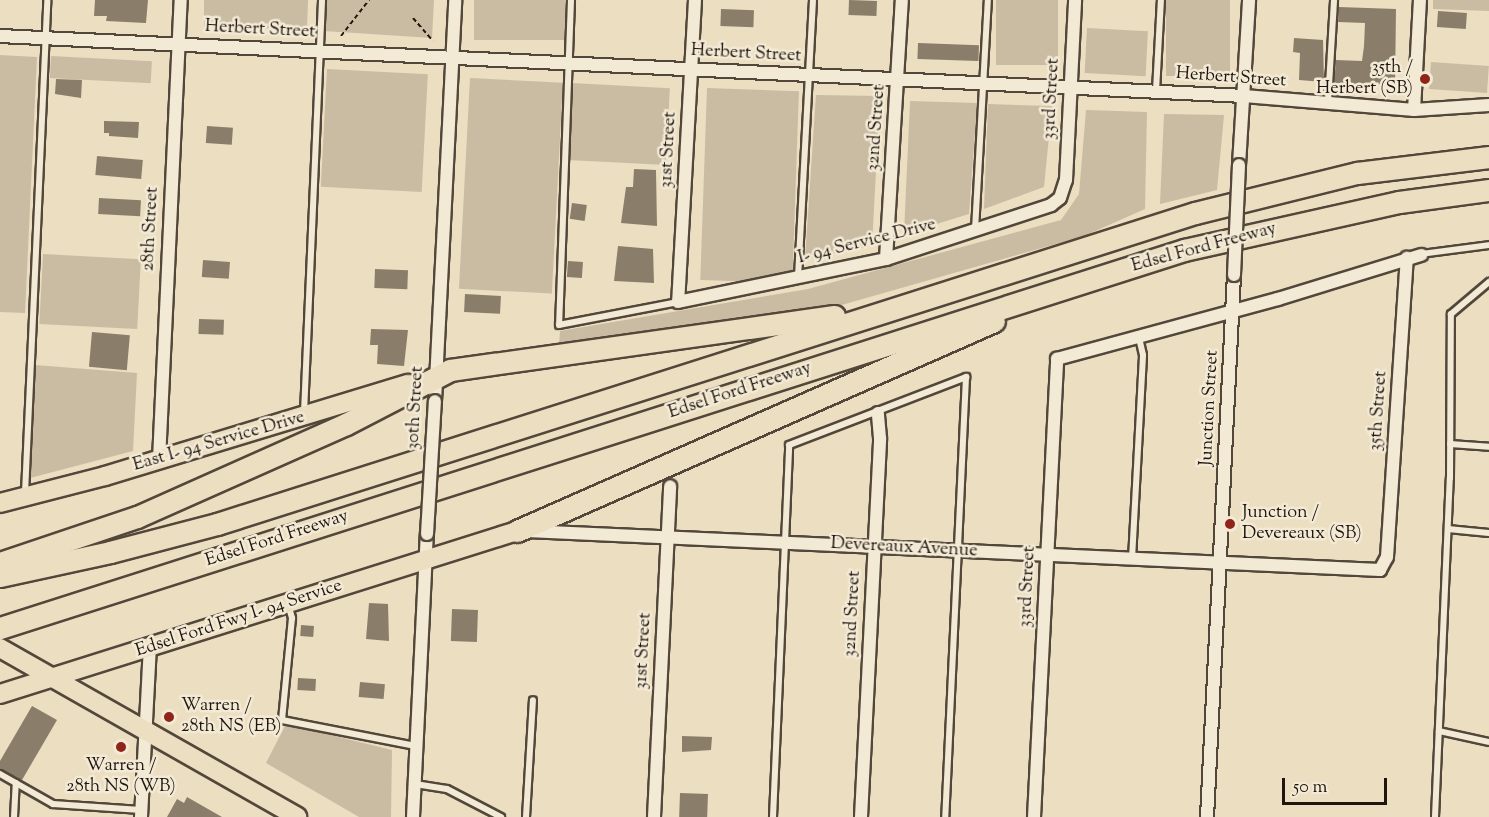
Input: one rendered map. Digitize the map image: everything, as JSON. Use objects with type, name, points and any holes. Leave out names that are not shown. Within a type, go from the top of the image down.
[{"type":"highway","name":"Edsel Ford Freeway","points":[[0,576],[110,552],[217,524],[1195,213],[1357,173],[1489,157]]},
{"type":"highway","name":"Edsel Ford Freeway","points":[[0,628],[1211,243],[1399,202],[1489,190]]},
{"type":"highway","points":[[517,531],[570,504],[982,328],[1026,301]]},
{"type":"highway","points":[[0,563],[137,517],[346,424],[436,376],[453,370],[879,313]]},
{"type":"main road","name":"East I- 94 Service Drive","points":[[0,503],[159,460],[436,376]]},
{"type":"main road","name":"Devereaux Avenue","points":[[426,560],[517,531]]},
{"type":"main road","name":"Edsel Ford Fwy I- 94 Service","points":[[0,694],[426,560]]},
{"type":"main road","points":[[0,648],[297,817]]},
{"type":"street","name":"28th Street","points":[[159,460],[181,0]]},
{"type":"street","name":"30th Street","points":[[413,817],[455,0]]},
{"type":"street","name":"31st Street","points":[[678,302],[695,0]]},
{"type":"street","name":"32nd Street","points":[[886,259],[902,0]]},
{"type":"street","name":"33rd Street","points":[[1060,198],[1066,180],[1075,0]]},
{"type":"street","name":"Junction Street","points":[[1207,817],[1249,0]]},
{"type":"street","points":[[1414,110],[1420,0]]},
{"type":"street","name":"Herbert Street","points":[[0,36],[1244,96],[1414,110],[1489,105]]},
{"type":"street","name":"I- 94 Service Drive","points":[[678,302],[886,259],[1051,205],[1060,198]]},
{"type":"street","points":[[1139,338],[1421,255]]},
{"type":"street","name":"35th Street","points":[[1384,567],[1407,258]]},
{"type":"street","name":"33rd Street","points":[[1034,817],[1057,359],[1139,338]]},
{"type":"street","name":"32nd Street","points":[[861,817],[878,413]]},
{"type":"street","name":"31st Street","points":[[654,817],[670,486]]},
{"type":"street","name":"Devereaux Avenue","points":[[517,531],[1375,571],[1384,567]]},
{"type":"street","points":[[141,814],[150,648]]},
{"type":"lane","points":[[24,497],[47,0]]},
{"type":"lane","points":[[304,417],[322,0]]},
{"type":"lane","points":[[572,0],[559,325],[678,302]]},
{"type":"lane","points":[[798,278],[813,0]]},
{"type":"lane","points":[[975,231],[987,0]]},
{"type":"lane","points":[[1156,92],[1161,0]]},
{"type":"lane","points":[[1328,103],[1334,0]]},
{"type":"lane","points":[[1421,255],[1489,244]]},
{"type":"lane","points":[[1435,817],[1448,529],[1451,314],[1489,282]]},
{"type":"lane","points":[[1132,559],[1143,355],[1139,338]]},
{"type":"lane","points":[[773,817],[789,446],[966,377],[945,817]]},
{"type":"lane","points":[[1450,444],[1489,447]]},
{"type":"lane","points":[[1448,529],[1489,533]]},
{"type":"lane","points":[[288,604],[292,618],[282,720],[417,746]]},
{"type":"lane","points":[[526,817],[533,700]]},
{"type":"lane","points":[[1439,731],[1489,742]]},
{"type":"lane","points":[[0,774],[53,804],[141,814]]},
{"type":"lane","points":[[14,817],[16,783]]},
{"type":"lane","points":[[415,784],[447,789],[501,817]]},
{"type":"path","points":[[341,36],[369,0]]},
{"type":"path","points":[[413,18],[433,41]]},
{"type":"shaded area","points":[[204,0],[308,0],[307,30],[204,26]]},
{"type":"shaded area","points":[[326,0],[434,0],[432,38],[324,31]]},
{"type":"shaded area","points":[[474,0],[565,0],[565,40],[474,40]]},
{"type":"shaded area","points":[[996,0],[1058,0],[1058,65],[996,65]]},
{"type":"shaded area","points":[[1166,0],[1230,0],[1230,76],[1166,76]]},
{"type":"shaded area","points":[[1433,0],[1489,0],[1489,11],[1433,9]]},
{"type":"shaded area","points":[[1087,28],[1148,31],[1146,76],[1085,73]]},
{"type":"shaded area","points":[[0,55],[37,57],[25,313],[0,312]]},
{"type":"shaded area","points":[[51,56],[152,61],[151,83],[50,78]]},
{"type":"shaded area","points":[[1431,62],[1489,66],[1487,93],[1429,89]]},
{"type":"shaded area","points":[[327,69],[428,74],[422,192],[321,187]]},
{"type":"shaded area","points":[[470,78],[563,83],[552,294],[459,289]]},
{"type":"shaded area","points":[[572,83],[670,88],[666,165],[568,160]]},
{"type":"shaded area","points":[[707,88],[799,91],[792,283],[700,280]]},
{"type":"shaded area","points":[[816,95],[880,96],[872,246],[805,259]]},
{"type":"shaded area","points":[[910,101],[977,103],[969,214],[904,234]]},
{"type":"shaded area","points":[[988,104],[1052,106],[1044,187],[984,209]]},
{"type":"shaded area","points":[[1086,110],[1147,112],[1145,209],[1084,236],[831,308],[559,345],[560,331],[808,289],[1061,220],[1079,194]]},
{"type":"shaded area","points":[[1164,114],[1224,115],[1217,190],[1160,204]]},
{"type":"shaded area","points":[[43,254],[141,259],[137,329],[39,324]]},
{"type":"shaded area","points":[[35,365],[137,373],[133,451],[30,478]]},
{"type":"shaded area","points":[[286,724],[392,750],[391,817],[359,817],[266,763]]},
{"type":"building","points":[[95,0],[148,0],[146,23],[106,21],[107,16],[94,16]]},
{"type":"building","points":[[849,0],[877,1],[876,16],[848,15]]},
{"type":"building","points":[[1339,7],[1396,9],[1395,85],[1334,83],[1336,60],[1362,61],[1364,46],[1365,23],[1338,22]]},
{"type":"building","points":[[721,9],[754,10],[753,27],[720,26]]},
{"type":"building","points":[[1438,11],[1467,13],[1466,29],[1437,27]]},
{"type":"building","points":[[1294,38],[1323,40],[1324,82],[1299,80],[1300,53],[1293,52]]},
{"type":"building","points":[[918,43],[979,45],[978,61],[917,59]]},
{"type":"building","points":[[56,79],[82,80],[81,98],[55,94]]},
{"type":"building","points":[[104,121],[139,122],[138,138],[109,136],[109,133],[104,133]]},
{"type":"building","points":[[207,126],[233,128],[232,145],[206,143]]},
{"type":"building","points":[[97,156],[143,160],[141,179],[95,175]]},
{"type":"building","points":[[634,169],[656,170],[657,226],[621,223],[626,187],[633,187]]},
{"type":"building","points":[[99,198],[141,200],[140,216],[98,214]]},
{"type":"building","points":[[572,203],[587,205],[585,221],[570,219]]},
{"type":"building","points":[[618,246],[653,249],[654,283],[614,281]]},
{"type":"building","points":[[203,260],[230,262],[229,279],[202,277]]},
{"type":"building","points":[[568,261],[583,262],[582,278],[567,277]]},
{"type":"building","points":[[375,269],[408,270],[407,289],[374,288]]},
{"type":"building","points":[[465,294],[501,296],[500,314],[464,312]]},
{"type":"building","points":[[199,319],[224,320],[223,335],[198,334]]},
{"type":"building","points":[[371,329],[408,330],[404,366],[377,364],[378,345],[370,345]]},
{"type":"building","points":[[92,332],[130,335],[127,370],[89,367]]},
{"type":"building","points":[[369,603],[388,604],[389,641],[366,639]]},
{"type":"building","points":[[452,609],[478,610],[477,642],[451,641]]},
{"type":"building","points":[[301,625],[314,626],[313,637],[300,636]]},
{"type":"building","points":[[298,678],[316,679],[315,691],[297,690]]},
{"type":"building","points":[[360,682],[385,684],[384,699],[359,697]]},
{"type":"building","points":[[32,706],[57,720],[22,780],[0,769],[0,761]]},
{"type":"building","points":[[682,736],[712,737],[711,750],[682,752]]},
{"type":"building","points":[[680,793],[708,794],[707,817],[679,817]]},
{"type":"building","points":[[187,797],[222,817],[167,817],[177,799],[184,803]]},
{"type":"place","name":"35th / Herbert (SB)","points":[[1425,79]]},
{"type":"place","name":"Junction / Devereaux (SB)","points":[[1230,524]]},
{"type":"place","name":"Warren / 28th NS (EB)","points":[[169,717]]},
{"type":"place","name":"Warren / 28th NS (WB)","points":[[121,747]]}]
